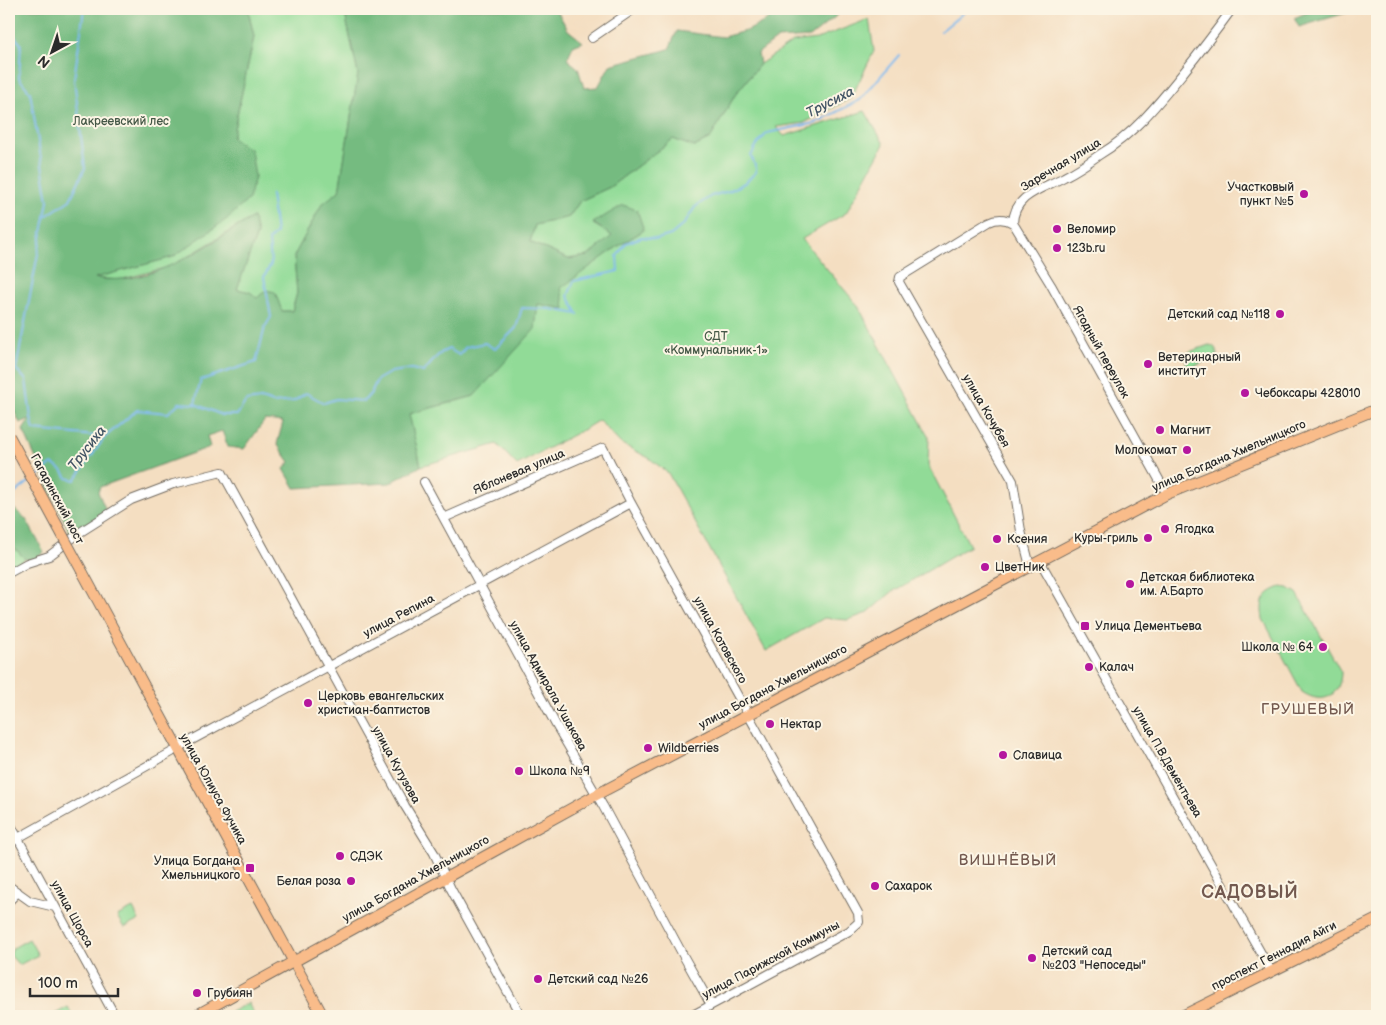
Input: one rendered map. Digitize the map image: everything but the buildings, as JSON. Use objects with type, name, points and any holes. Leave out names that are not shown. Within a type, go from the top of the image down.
[{"type":"main road","name":"улица Богдана Хмельницкого","points":[[194,1016],[596,795],[1167,494],[1377,409]]},
{"type":"main road","name":"Гагаринский мост","points":[[9,436],[80,575]]},
{"type":"main road","name":"Гагаринский мост","points":[[9,448],[80,575]]},
{"type":"main road","name":"улица Юлиуса Фучика","points":[[80,575],[290,963],[316,1016]]},
{"type":"main road","name":"проспект Геннадия Айги","points":[[1192,1016],[1377,919]]},
{"type":"main road","name":"проспект Геннадия Айги","points":[[1182,1016],[1377,925]]},
{"type":"main road","name":"улица Юлиуса Фучика","points":[[290,963],[323,1016]]},
{"type":"street","points":[[592,38],[634,9]]},
{"type":"street","name":"Заречная улица","points":[[1013,223],[1014,212],[1031,192],[1063,178],[1102,154],[1143,121],[1232,9]]},
{"type":"street","name":"улица Кочубея","points":[[1013,223],[1004,219],[989,222],[900,277],[899,282],[1013,481],[1021,531],[1035,564]]},
{"type":"street","name":"Ягодный переулок","points":[[1013,223],[1051,285],[1167,494]]},
{"type":"street","name":"улица Котовского","points":[[603,448],[631,503],[858,913],[859,922]]},
{"type":"street","name":"Яблоневая улица","points":[[444,518],[603,448]]},
{"type":"street","name":"улица Кутузова","points":[[9,573],[27,563],[49,556],[82,531],[131,500],[173,484],[222,472],[406,806],[434,853],[521,1016]]},
{"type":"street","name":"улица Адмирала Ушакова","points":[[424,482],[711,1005]]},
{"type":"street","name":"улица Репина","points":[[9,843],[174,750],[631,503]]},
{"type":"street","name":"улица П.В.Дементьева","points":[[1035,564],[1272,973]]},
{"type":"street","name":"улица Щорса","points":[[9,822],[116,1016]]},
{"type":"street","points":[[9,886],[30,901],[55,907]]},
{"type":"street","points":[[9,901],[18,892]]},
{"type":"street","name":"улица Парижской Коммуны","points":[[691,1016],[849,930],[859,922]]},
{"type":"green space","name":"Лакреевский лес","points":[[9,9],[248,9],[254,37],[232,138],[251,150],[255,177],[249,199],[227,219],[173,257],[95,278],[137,277],[158,270],[198,251],[253,217],[257,234],[237,289],[250,292],[257,298],[266,290],[275,292],[282,311],[292,311],[297,293],[294,256],[322,204],[339,191],[358,74],[344,9],[556,9],[568,30],[583,42],[573,46],[567,59],[578,68],[584,88],[598,87],[610,65],[669,49],[677,31],[723,37],[749,30],[787,9],[842,9],[840,13],[810,37],[777,39],[758,53],[760,64],[735,95],[710,139],[694,147],[673,139],[610,187],[580,201],[569,217],[535,225],[530,242],[568,259],[588,256],[612,236],[593,223],[623,205],[637,210],[644,230],[617,247],[561,288],[565,309],[538,304],[535,329],[474,396],[409,414],[421,466],[390,483],[295,488],[284,469],[290,462],[277,444],[283,422],[265,420],[244,449],[228,447],[222,431],[207,436],[210,447],[100,487],[98,492],[107,513],[72,538],[23,430],[30,419],[20,423],[9,401]]},
{"type":"green space","points":[[248,9],[344,9],[358,74],[339,192],[322,205],[294,256],[297,293],[292,311],[281,311],[250,292],[237,289],[257,234],[253,217],[172,266],[119,280],[94,278],[173,257],[232,138],[254,37]]},
{"type":"green space","points":[[1315,9],[1359,9],[1299,27],[1294,18]]},
{"type":"green space","points":[[1359,9],[1377,9],[1377,14]]},
{"type":"green space","name":"СДТ «Коммунальник-1»","points":[[869,19],[874,51],[851,98],[804,123],[776,127],[784,136],[865,111],[884,144],[846,213],[802,239],[858,306],[929,437],[928,465],[970,546],[892,592],[867,613],[848,620],[824,618],[766,651],[668,473],[649,458],[620,443],[599,420],[517,465],[497,444],[421,466],[409,414],[474,396],[538,303],[644,230],[593,224],[613,236],[588,256],[568,259],[530,242],[535,225],[569,217],[580,201],[610,187],[673,139],[694,147],[710,139],[735,95],[760,64],[793,42],[817,39]]},
{"type":"green space","points":[[1209,345],[1215,348],[1216,357],[1192,367],[1187,365],[1184,356],[1186,353]]},
{"type":"green space","points":[[9,508],[13,508],[26,519],[44,552],[33,561],[25,559],[9,542]]},
{"type":"green space","points":[[9,542],[25,559],[9,569]]},
{"type":"green space","points":[[1281,587],[1288,588],[1297,593],[1341,672],[1338,687],[1329,696],[1317,698],[1302,692],[1263,619],[1262,608],[1264,599],[1270,592]]},
{"type":"green space","points":[[133,908],[139,920],[124,928],[117,916]]},
{"type":"green space","points":[[29,939],[38,955],[19,965],[10,955],[13,948]]},
{"type":"green space","points":[[248,1003],[255,1016],[223,1016]]},
{"type":"green space","points":[[68,1007],[73,1016],[51,1016]]},
{"type":"waterway","points":[[46,216],[70,200],[85,168],[74,79],[84,9]]},
{"type":"waterway","name":"Трусиха","points":[[941,31],[968,9]]},
{"type":"waterway","points":[[9,30],[21,44],[19,78],[30,92],[48,201],[16,369],[26,380],[34,430],[105,437]]},
{"type":"waterway","name":"Трусиха","points":[[35,478],[52,464],[62,470],[67,478],[75,480],[105,437],[137,410],[168,413],[179,403],[195,404],[222,415],[237,415],[246,401],[261,399],[273,403],[294,401],[306,393],[324,403],[336,399],[364,401],[371,393],[377,380],[391,372],[412,369],[423,372],[437,356],[449,349],[459,355],[466,347],[485,343],[495,349],[516,328],[522,308],[550,309],[578,314],[568,296],[574,281],[618,271],[617,256],[626,243],[642,237],[657,239],[671,235],[684,224],[695,207],[711,196],[729,191],[746,182],[756,172],[751,156],[756,146],[767,133],[815,123],[860,100],[899,55]]},
{"type":"waterway","points":[[195,403],[201,380],[256,362],[265,327],[271,317],[264,277],[271,264],[269,240],[276,233],[271,194]]},
{"type":"waterway","name":"Трусиха","points":[[9,498],[29,482]]},
{"type":"place","name":"Участковый пункт №5","points":[[1304,194]]},
{"type":"place","name":"Веломир","points":[[1057,229]]},
{"type":"place","name":"123b.ru","points":[[1057,248]]},
{"type":"place","name":"Детский сад №118","points":[[1280,314]]},
{"type":"place","name":"Ветеринарный институт","points":[[1148,364]]},
{"type":"place","name":"Чебоксары 428010","points":[[1245,393]]},
{"type":"place","name":"Магнит","points":[[1160,430]]},
{"type":"place","name":"Молокомат","points":[[1187,450]]},
{"type":"place","name":"Ягодка","points":[[1165,529]]},
{"type":"place","name":"Куры-гриль","points":[[1148,538]]},
{"type":"place","name":"Ксения","points":[[997,539]]},
{"type":"place","name":"ЦветНик","points":[[985,567]]},
{"type":"place","name":"Детская библиотека им. А.Барто","points":[[1130,584]]},
{"type":"place","name":"Улица Дементьева","points":[[1085,626]]},
{"type":"place","name":"Школа № 64","points":[[1323,647]]},
{"type":"place","name":"Калач","points":[[1089,667]]},
{"type":"place","name":"Церковь евангельских христиан-баптистов","points":[[308,703]]},
{"type":"place","name":"Нектар","points":[[770,724]]},
{"type":"place","name":"Wildberries","points":[[648,748]]},
{"type":"place","name":"Славица","points":[[1003,755]]},
{"type":"place","name":"Школа №9","points":[[519,771]]},
{"type":"place","name":"СДЭК","points":[[340,856]]},
{"type":"place","name":"Улица Богдана Хмельницкого","points":[[250,868]]},
{"type":"place","name":"Белая роза","points":[[351,881]]},
{"type":"place","name":"Сахарок","points":[[875,886]]},
{"type":"place","name":"Детский сад №203 \"Непоседы\"","points":[[1032,958]]},
{"type":"place","name":"Детский сад №26","points":[[538,979]]},
{"type":"place","name":"Грубиян","points":[[197,993]]},
{"type":"district","name":"ГРУШЕВЫЙ","points":[[1308,709]]},
{"type":"district","name":"ВИШНЁВЫЙ","points":[[1008,860]]},
{"type":"district","name":"САДОВЫЙ","points":[[1250,892]]}]
